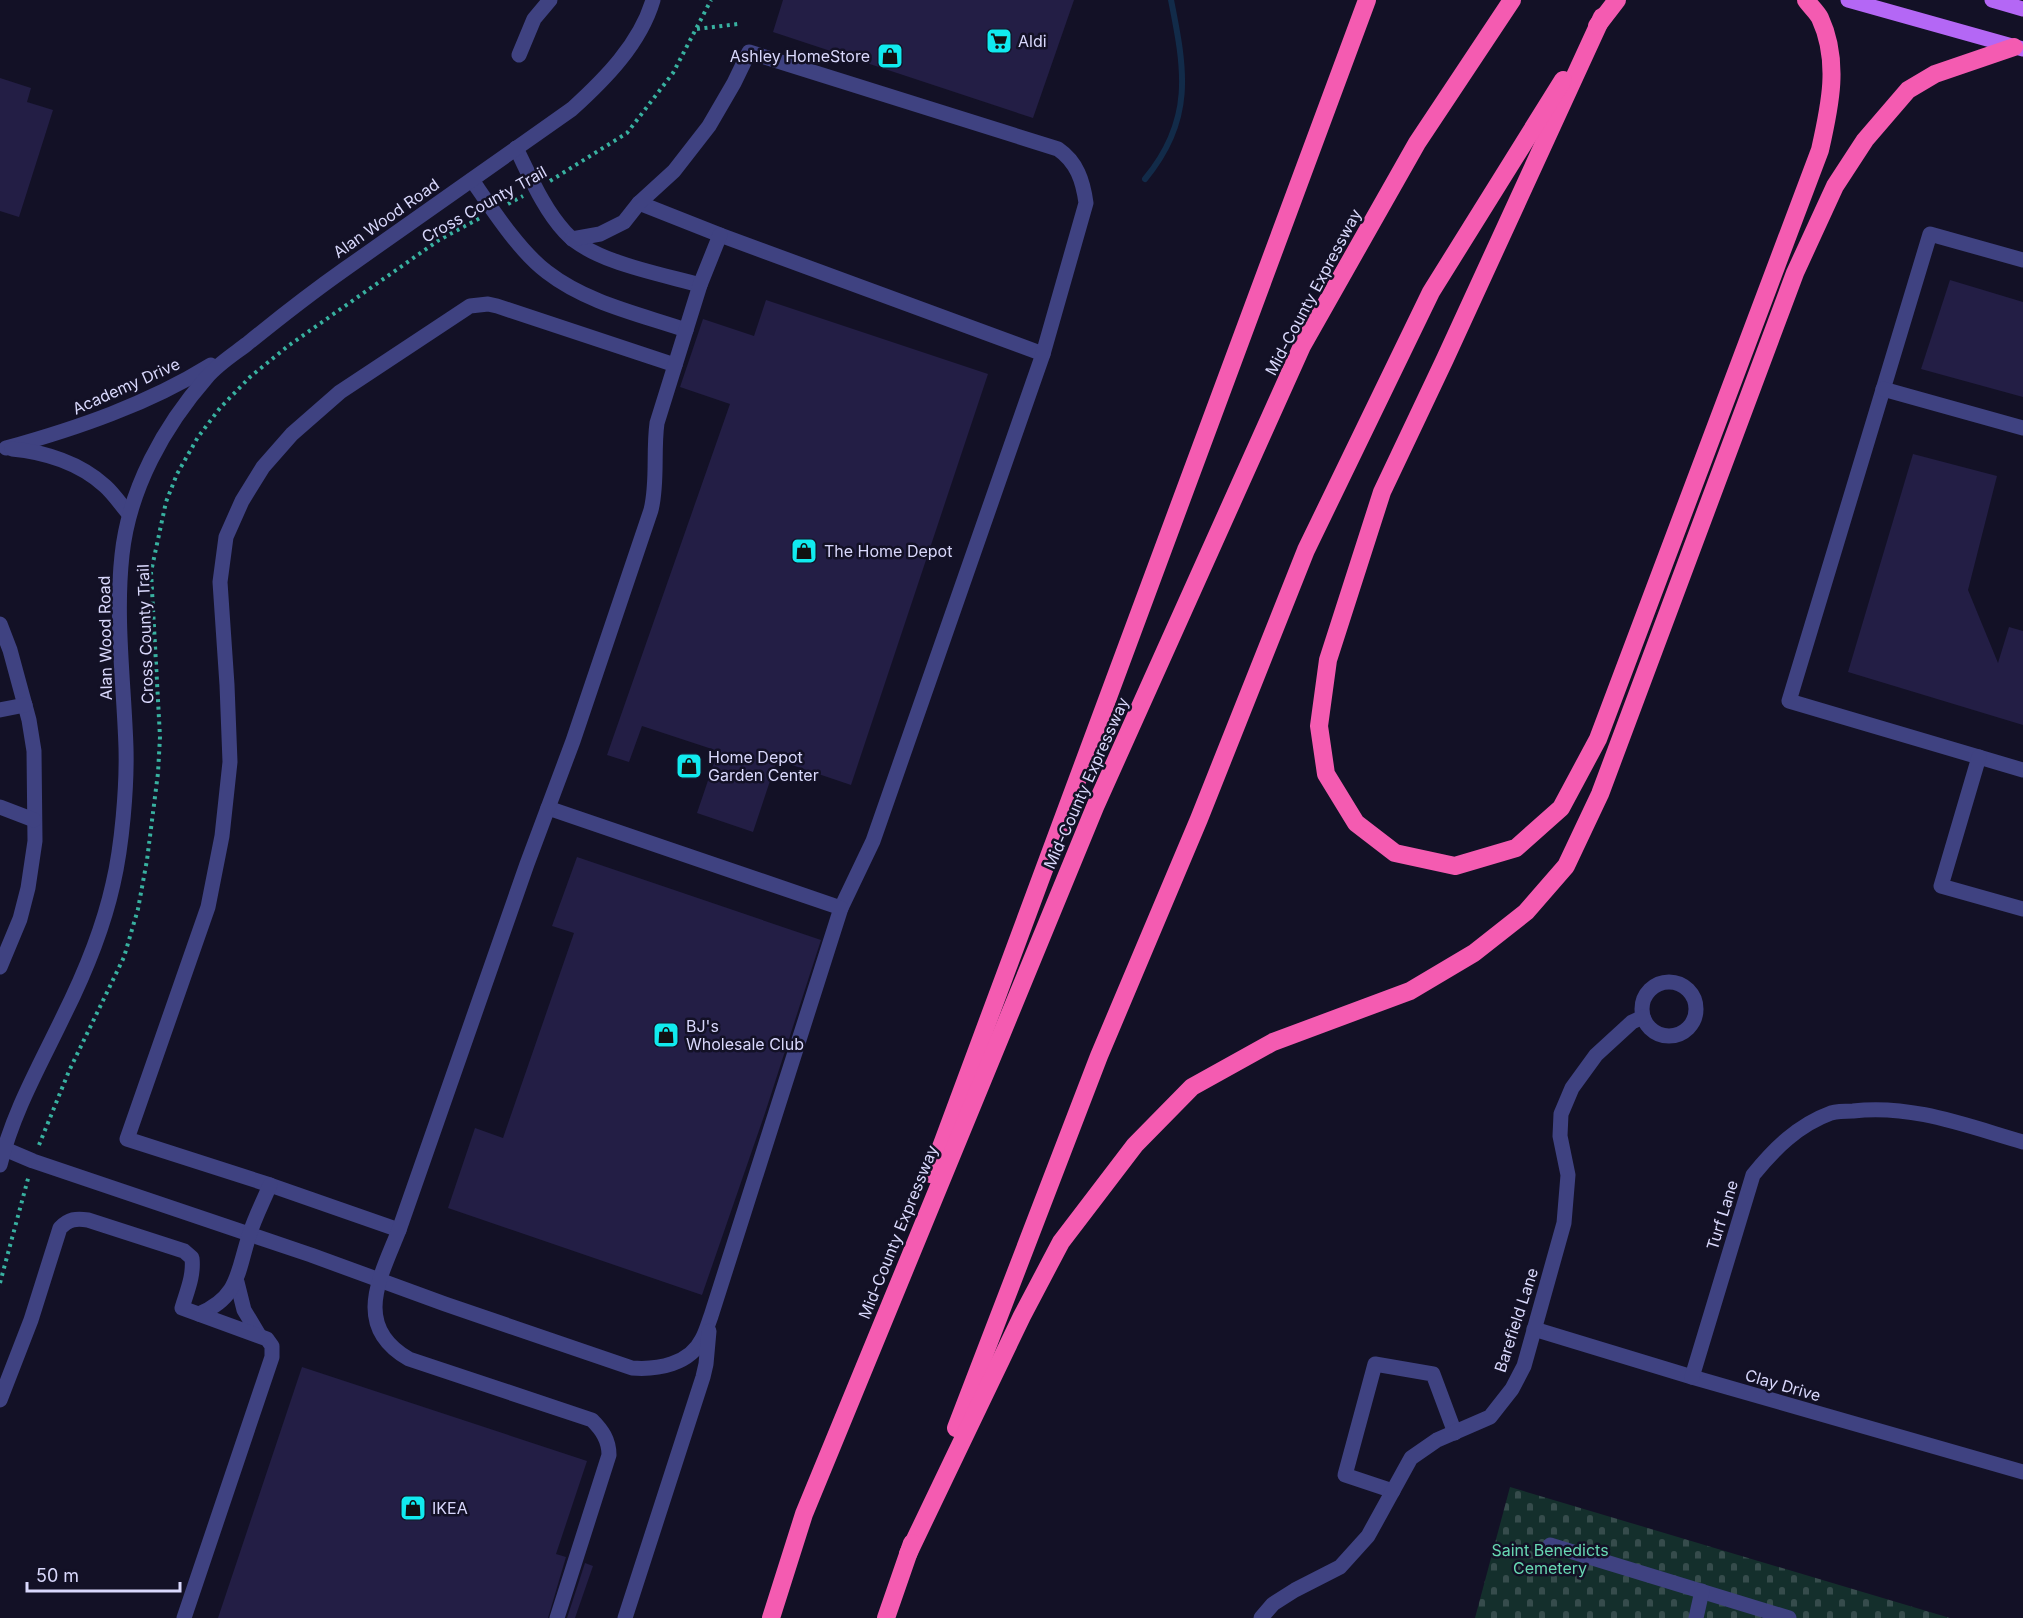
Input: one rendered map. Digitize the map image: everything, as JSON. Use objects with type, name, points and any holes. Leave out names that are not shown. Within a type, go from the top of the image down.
[{"type":"highway","points":[[804,1514],[1368,0]]},
{"type":"highway","name":"Mid-County Expressway","points":[[771,1618],[804,1514],[1095,807],[1302,346],[1417,143],[1512,0]]},
{"type":"highway","points":[[886,1618],[908,1554],[1099,1056],[1199,819],[1306,550],[1431,292],[1602,17],[1617,0]]},
{"type":"highway","points":[[1602,17],[1382,492],[1328,660],[1319,726],[1326,774],[1356,823],[1395,853],[1455,866],[1515,848],[1561,808],[1598,739],[1820,150],[1831,99],[1832,55],[1820,17],[1806,0]]},
{"type":"highway","points":[[908,1554],[1022,1316],[1061,1242],[1134,1145],[1192,1087],[1273,1042],[1410,991],[1474,953],[1526,912],[1566,866],[1599,794],[1795,273],[1835,186],[1865,140],[1908,90],[1935,74],[2019,48]]},
{"type":"main road","points":[[1848,0],[2019,48]]},
{"type":"main road","points":[[1992,0],[2023,9]]},
{"type":"street","points":[[519,55],[534,19],[550,0]]},
{"type":"street","name":"Alan Wood Road","points":[[0,1165],[2,1147],[23,1096],[84,971],[114,883],[122,822],[126,753],[119,612],[122,554],[129,514],[144,474],[162,439],[209,375],[304,298],[572,109],[599,83],[636,36],[653,0]]},
{"type":"street","points":[[2,1147],[33,1161],[632,1368],[654,1367],[684,1358],[694,1352],[711,1316],[841,908],[873,841],[1043,354],[1086,203],[1083,180],[1066,155],[1058,149],[749,52],[727,97],[698,141],[674,171],[639,203],[624,222],[600,234],[572,239]]},
{"type":"street","points":[[516,148],[552,215],[572,239],[616,261],[700,285]]},
{"type":"street","points":[[472,180],[520,244],[545,272],[586,296],[686,330]]},
{"type":"street","points":[[639,203],[1043,354]]},
{"type":"street","points":[[2023,260],[1930,234],[1789,700],[2023,770]]},
{"type":"street","points":[[558,1618],[609,1455],[609,1447],[603,1433],[592,1420],[401,1355],[386,1341],[379,1327],[374,1300],[379,1280],[399,1230],[549,808],[651,510],[655,488],[657,423],[700,285],[720,235]]},
{"type":"street","points":[[399,1230],[127,1139],[208,907],[222,836],[230,777],[230,737],[221,594],[221,565],[226,537],[237,511],[263,467],[305,422],[340,392],[470,306],[488,304],[497,306],[675,365]]},
{"type":"street","name":"Academy Drive","points":[[3,449],[66,431],[122,410],[194,376],[252,340]]},
{"type":"street","points":[[1883,389],[2023,428]]},
{"type":"street","name":"Academy Drive","points":[[3,449],[26,450],[76,464],[105,486],[129,514]]},
{"type":"street","points":[[0,624],[5,651],[25,705],[34,751],[35,841],[28,888],[13,939],[0,967]]},
{"type":"street","points":[[0,710],[25,705]]},
{"type":"street","points":[[1978,757],[1941,886],[2023,909]]},
{"type":"street","points":[[0,807],[34,820]]},
{"type":"street","points":[[549,808],[841,908]]},
{"type":"street","name":"Barefield Lane","points":[[1261,1618],[1273,1604],[1340,1567],[1368,1536],[1411,1458],[1437,1440],[1490,1417],[1502,1404],[1524,1366],[1564,1223],[1568,1175],[1560,1136],[1561,1114],[1572,1088],[1596,1055],[1632,1022],[1643,1017]]},
{"type":"street","name":"Turf Lane","points":[[1692,1377],[1753,1175],[1773,1150],[1798,1130],[1832,1113],[1878,1108],[1925,1113],[2023,1142]]},
{"type":"street","points":[[200,1314],[214,1308],[237,1282],[249,1235],[270,1185]]},
{"type":"street","points":[[0,1400],[31,1320],[60,1228],[66,1221],[74,1219],[88,1220],[184,1251],[192,1258],[193,1268],[182,1308],[267,1339],[272,1346],[272,1357],[184,1618]]},
{"type":"street","points":[[237,1282],[244,1310],[259,1335]]},
{"type":"street","points":[[625,1618],[703,1377],[711,1316]]},
{"type":"street","name":"Clay Drive","points":[[1534,1329],[2023,1472]]},
{"type":"street","points":[[1393,1491],[1345,1475],[1375,1364],[1432,1374],[1455,1433]]},
{"type":"street","points":[[1550,1545],[1789,1618]]},
{"type":"street","points":[[1696,1618],[1702,1591]]},
{"type":"path","name":"Cross County Trail","points":[[0,1283],[33,1161],[69,1071],[124,957],[138,909],[158,773],[160,737],[151,572],[166,502],[177,474],[198,437],[220,408],[250,377],[288,346],[439,240],[537,189],[627,133],[672,73],[711,0]]},
{"type":"path","points":[[697,30],[738,24]]},
{"type":"green space","name":"Saint Benedicts Cemetery","points":[[1510,1487],[1950,1618],[1475,1618]]},
{"type":"building","points":[[783,0],[1074,0],[1033,118],[773,32]]},
{"type":"building","points":[[0,78],[31,88],[27,102],[53,110],[19,217],[0,211]]},
{"type":"building","points":[[1950,280],[2023,302],[2023,397],[1921,369]]},
{"type":"building","name":"The Home Depot","points":[[766,300],[988,374],[851,785],[777,760],[753,832],[697,813],[718,751],[642,726],[629,762],[607,755],[730,404],[680,387],[703,319],[754,336]]},
{"type":"building","points":[[1913,454],[1997,476],[1968,590],[1998,663],[2009,627],[2023,631],[2023,725],[1848,672]]},
{"type":"building","name":"BJ's Wholesale Club","points":[[577,857],[821,940],[765,1113],[702,1295],[448,1208],[475,1128],[503,1138],[574,933],[552,926]]},
{"type":"building","name":"IKEA","points":[[302,1367],[587,1461],[556,1554],[566,1557],[548,1618],[218,1618]]},
{"type":"building","points":[[585,1563],[593,1566],[575,1618],[567,1618]]},
{"type":"waterway","points":[[1145,179],[1161,157],[1172,136],[1182,94],[1180,49],[1171,0]]},
{"type":"place","name":"Aldi","points":[[999,41]]},
{"type":"place","name":"Ashley HomeStore","points":[[890,56]]},
{"type":"place","name":"The Home Depot","points":[[804,551]]},
{"type":"place","name":"Home Depot Garden Center","points":[[689,766]]},
{"type":"place","name":"BJ's Wholesale Club","points":[[666,1035]]},
{"type":"place","name":"IKEA","points":[[413,1508]]}]
